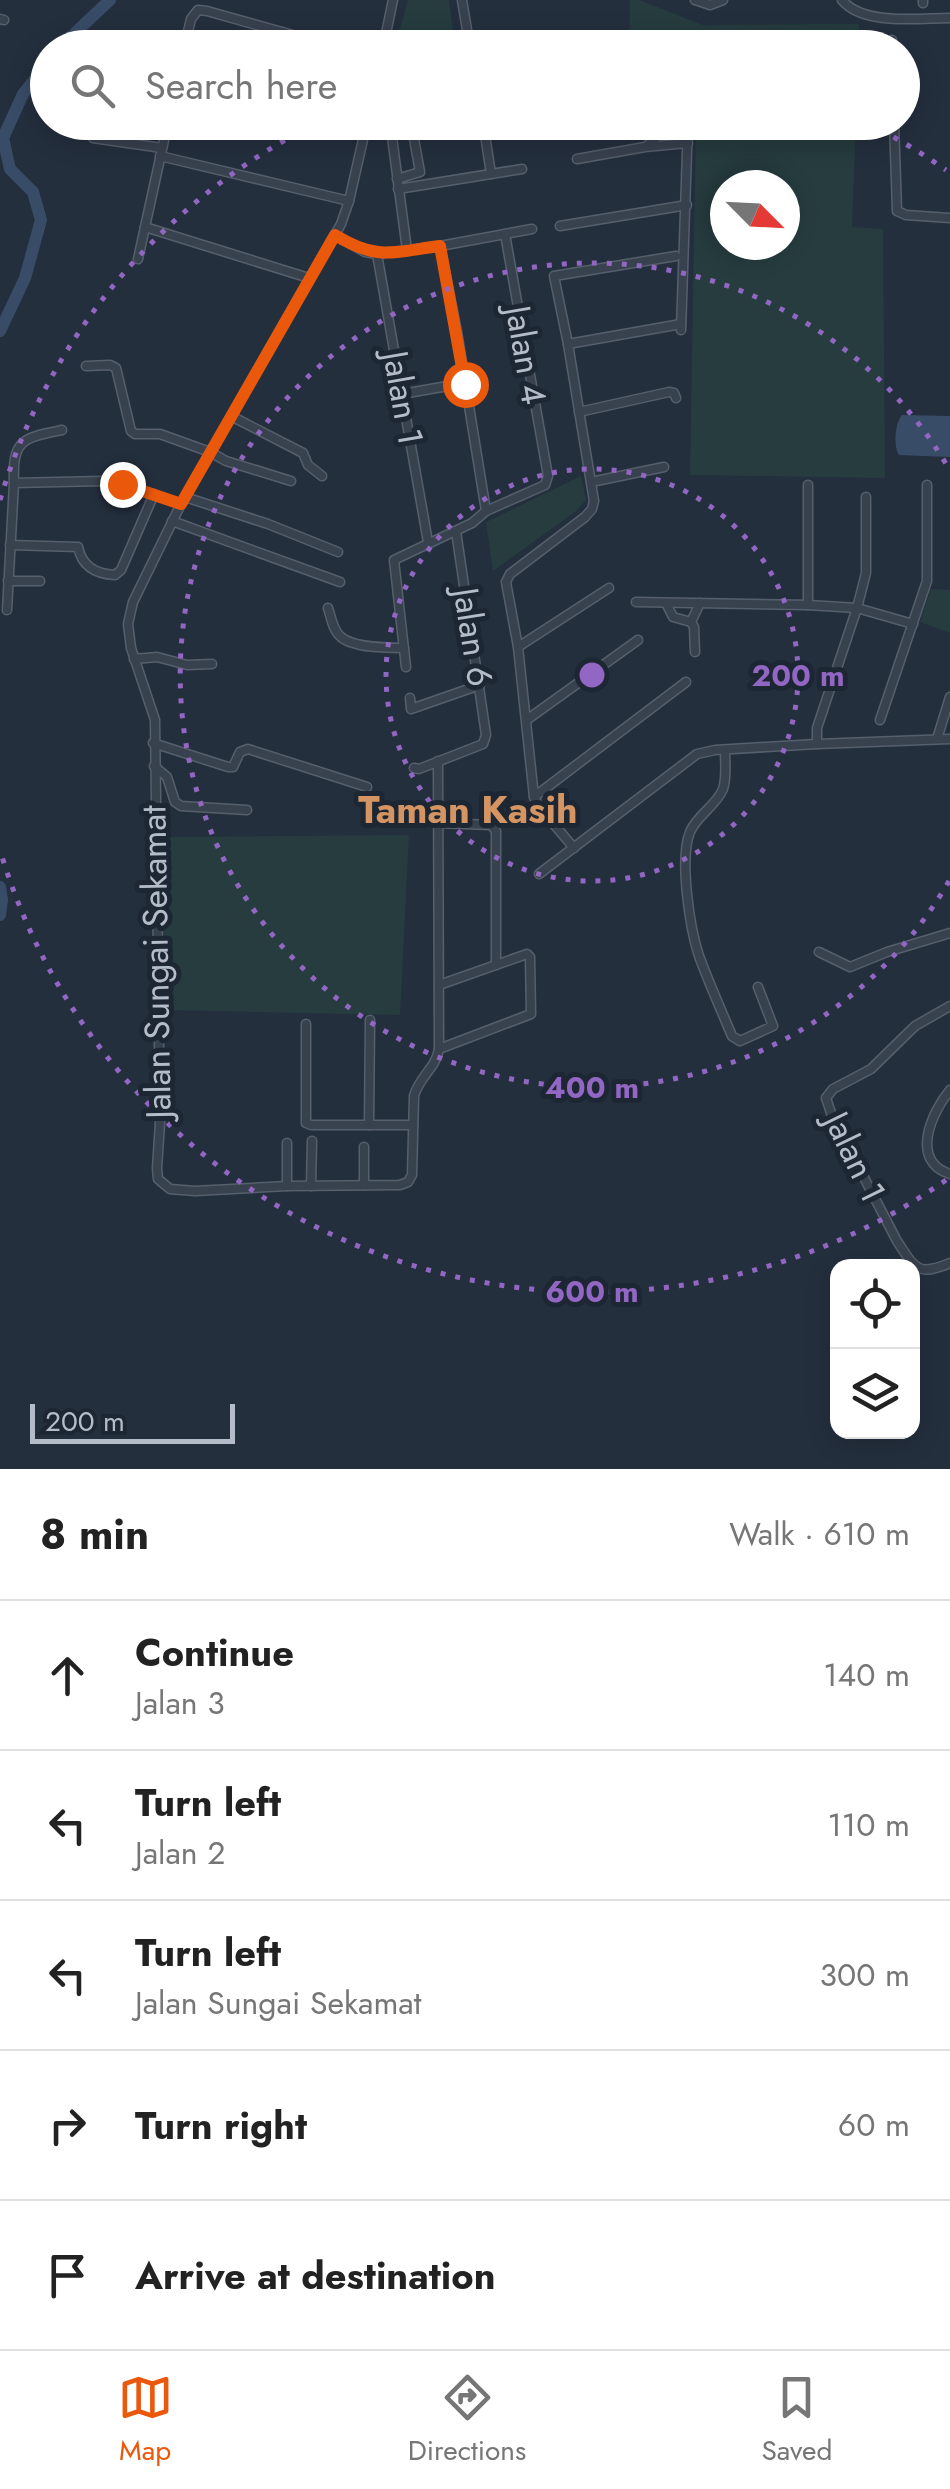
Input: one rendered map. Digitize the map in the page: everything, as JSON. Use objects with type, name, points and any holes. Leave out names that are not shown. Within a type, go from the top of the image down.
[{"type":"street","points":[[387,30],[393,0]]},
{"type":"street","points":[[462,0],[467,30]]},
{"type":"street","points":[[695,0],[710,4],[722,0]]},
{"type":"street","points":[[842,0],[851,10],[877,18],[950,18]]},
{"type":"street","points":[[858,12],[859,0]]},
{"type":"street","points":[[188,30],[190,19],[198,10],[275,30]]},
{"type":"street","points":[[102,140],[349,201]]},
{"type":"street","points":[[138,259],[164,140]]},
{"type":"street","name":"Jalan Sungai Sekamat","points":[[363,140],[342,224],[172,520],[134,602],[128,624],[134,659],[154,720],[160,1123],[156,1168],[158,1179],[170,1189],[408,1182],[412,1175],[414,1096],[418,1084],[435,1064],[438,1049],[438,762]]},
{"type":"street","points":[[392,140],[406,250]]},
{"type":"street","points":[[398,184],[420,172],[414,140]]},
{"type":"street","points":[[486,140],[491,174]]},
{"type":"street","points":[[645,147],[654,140]]},
{"type":"street","points":[[894,140],[898,211],[950,218]]},
{"type":"street","points":[[568,344],[681,327],[688,143],[578,160]]},
{"type":"street","points":[[398,184],[522,168]]},
{"type":"street","points":[[560,226],[687,206]]},
{"type":"street","points":[[145,227],[309,278]]},
{"type":"street","points":[[335,235],[377,254],[532,229]]},
{"type":"street","name":"Jalan 4","points":[[486,511],[545,485],[548,476],[505,234]]},
{"type":"street","points":[[406,666],[394,560],[456,531],[486,511],[440,246]]},
{"type":"street","name":"Jalan 1","points":[[377,254],[428,542]]},
{"type":"street","points":[[574,848],[534,797],[518,647],[506,582],[510,574],[592,509],[594,501],[554,276],[676,256]]},
{"type":"street","points":[[86,366],[116,368],[131,431],[135,434],[160,434],[226,461],[291,481]]},
{"type":"street","points":[[402,394],[465,384]]},
{"type":"street","points":[[579,412],[669,392],[676,398]]},
{"type":"street","points":[[230,416],[304,453],[308,466],[322,476]]},
{"type":"street","points":[[7,610],[14,454],[30,436],[62,430]]},
{"type":"street","points":[[592,482],[664,467]]},
{"type":"street","points":[[14,483],[102,481],[268,524],[338,552]]},
{"type":"street","points":[[808,485],[808,605]]},
{"type":"street","points":[[880,720],[926,585],[927,485]]},
{"type":"street","points":[[10,545],[78,547],[81,559],[91,569],[110,576],[118,574],[154,494]]},
{"type":"street","points":[[817,744],[817,728],[866,573],[866,497]]},
{"type":"street","points":[[172,520],[340,582]]},
{"type":"street","name":"Jalan 6","points":[[438,762],[483,744],[486,735],[456,531]]},
{"type":"street","points":[[8,582],[40,581]]},
{"type":"street","points":[[518,647],[609,588]]},
{"type":"street","points":[[636,602],[856,608],[913,624]]},
{"type":"street","points":[[666,603],[673,617],[691,622],[694,627],[695,652]]},
{"type":"street","points":[[691,622],[700,603]]},
{"type":"street","points":[[328,608],[337,634],[344,640],[378,648],[404,648]]},
{"type":"street","points":[[527,719],[638,640]]},
{"type":"street","points":[[134,659],[212,664]]},
{"type":"street","points":[[534,797],[686,682]]},
{"type":"street","points":[[410,698],[411,709],[480,684]]},
{"type":"street","points":[[937,739],[950,697]]},
{"type":"street","points":[[539,874],[697,754],[950,739]]},
{"type":"street","points":[[153,743],[228,767],[234,767],[240,752],[248,750],[367,787]]},
{"type":"street","points":[[726,750],[722,791],[700,816],[686,847],[684,862],[698,953],[732,1036],[740,1040],[784,1022]]},
{"type":"street","points":[[414,768],[438,762]]},
{"type":"street","points":[[154,766],[167,777],[175,802],[181,806],[246,810]]},
{"type":"street","points":[[438,823],[491,825],[496,831],[496,965]]},
{"type":"street","points":[[819,952],[850,967],[950,933]]},
{"type":"street","points":[[438,984],[526,954],[530,957],[531,1014],[438,1049]]},
{"type":"street","points":[[758,988],[773,1026]]},
{"type":"street","name":"Jalan 1","points":[[950,1006],[915,1026],[871,1069],[832,1088],[826,1098],[909,1259],[918,1270],[927,1271],[950,1263]]},
{"type":"street","points":[[369,1125],[370,1020]]},
{"type":"street","points":[[306,1024],[306,1123],[414,1125]]},
{"type":"street","points":[[950,1090],[928,1127],[927,1144],[931,1158],[941,1171],[950,1174]]},
{"type":"street","points":[[311,1186],[312,1142]]},
{"type":"street","points":[[287,1144],[287,1186]]},
{"type":"street","points":[[364,1148],[364,1186]]},
{"type":"green space","points":[[408,0],[449,0],[453,30],[400,30]]},
{"type":"green space","points":[[630,0],[703,25],[859,24],[859,30],[629,30]]},
{"type":"green space","points":[[696,140],[855,140],[852,227],[883,229],[885,478],[690,475]]},
{"type":"green space","points":[[581,476],[586,500],[575,512],[493,571],[486,522]]},
{"type":"green space","points":[[931,589],[950,590],[950,633],[920,622]]},
{"type":"green space","points":[[409,835],[400,1015],[164,1010],[163,837]]},
{"type":"water","points":[[902,415],[950,416],[950,457],[899,455],[896,435]]},
{"type":"waterway","points":[[78,30],[110,0]]},
{"type":"waterway","points":[[0,331],[25,278],[41,220],[33,192],[10,169],[3,138],[30,85]]},
{"type":"waterway","points":[[0,887],[0,915]]},
{"type":"district","name":"Taman Kasih","points":[[468,810]]},
{"type":"route","points":[[122,484],[181,504],[335,235],[377,254],[440,246],[465,384]]}]
